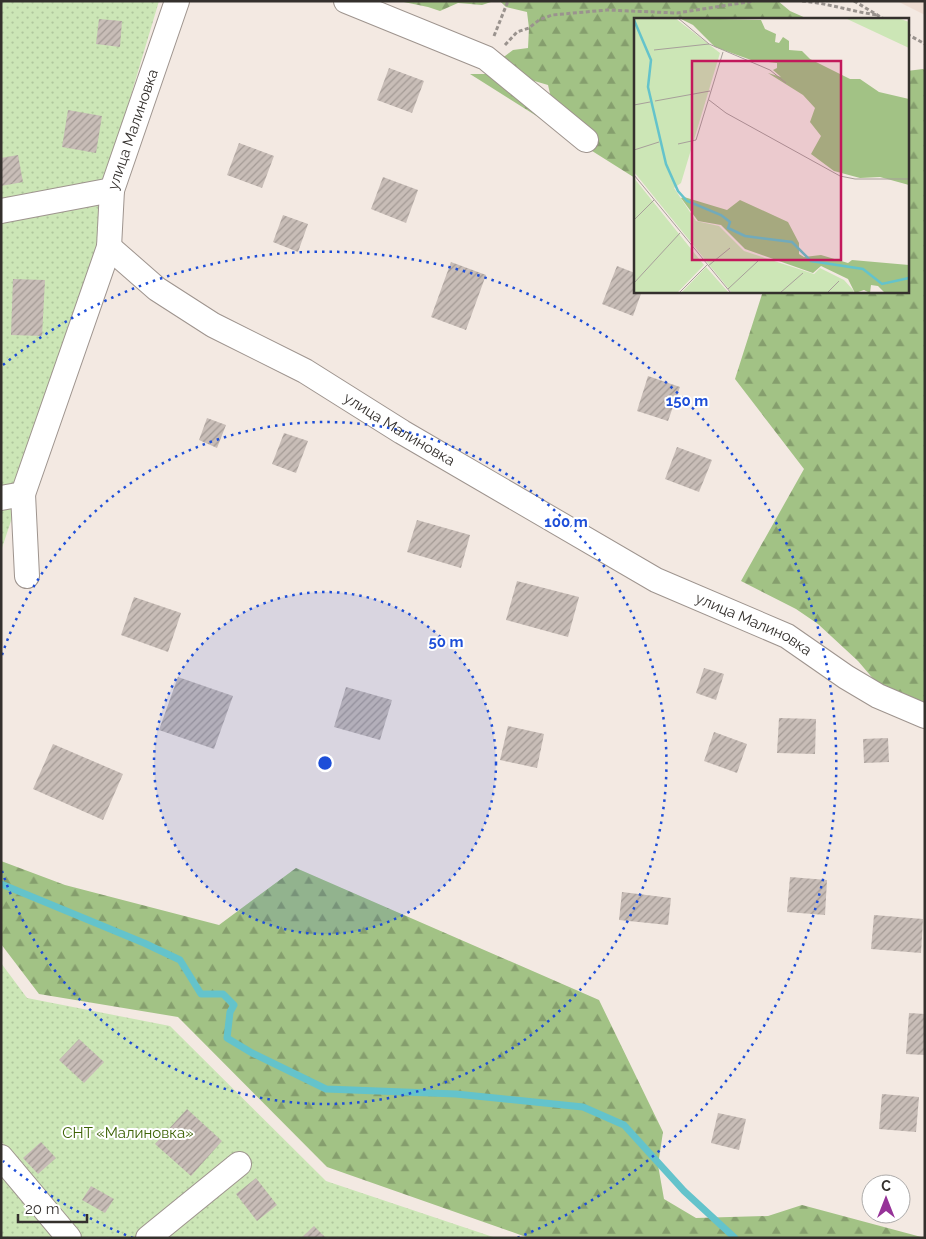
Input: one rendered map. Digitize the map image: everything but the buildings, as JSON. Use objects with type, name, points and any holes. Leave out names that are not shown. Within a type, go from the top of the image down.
[{"type":"street","name":"улица Малиновка","points":[[177,1],[112,190],[109,247],[157,289],[213,325],[305,371],[402,432],[656,580],[787,636],[846,678],[878,696],[925,716]]},
{"type":"street","points":[[346,1],[486,58],[586,140]]},
{"type":"street","points":[[1,211],[112,190]]},
{"type":"street","points":[[27,576],[12,496],[109,247]]},
{"type":"street","points":[[1,1157],[69,1238]]},
{"type":"street","points":[[148,1238],[238,1164]]},
{"type":"path","points":[[486,58],[508,1]]},
{"type":"path","points":[[486,58],[508,43],[517,32],[529,28],[539,20],[552,15],[607,10],[677,13],[754,1]]},
{"type":"path","points":[[802,1],[878,15]]},
{"type":"path","points":[[854,1],[882,18]]},
{"type":"path","points":[[908,35],[925,44]]},
{"type":"shaded area","points":[[897,1],[925,1],[925,15]]},
{"type":"green space","points":[[1,1],[159,1],[103,189],[94,272],[1,551]]},
{"type":"green space","points":[[399,1],[494,1],[482,5],[458,3],[440,11]]},
{"type":"green space","points":[[500,1],[778,1],[790,11],[806,18],[634,18],[634,177],[470,74],[486,74],[512,89],[552,102],[548,85],[531,80],[501,59],[513,50],[528,48],[529,28],[527,12],[506,7]]},
{"type":"green space","points":[[925,70],[925,704],[881,688],[858,661],[818,624],[796,609],[741,581],[804,469],[735,379],[763,292],[908,292],[908,71]]},
{"type":"green space","points":[[1,861],[65,885],[219,925],[296,868],[599,1000],[663,1132],[658,1165],[664,1199],[696,1218],[768,1216],[802,1205],[861,1221],[861,1224],[873,1224],[925,1238],[529,1238],[327,1167],[178,1017],[39,994],[1,944]]},
{"type":"green space","name":"СНТ «Малиновка»","points":[[1,963],[27,998],[170,1026],[326,1181],[496,1238],[80,1238],[1,1141]]},
{"type":"green space","points":[[1,1173],[53,1238],[1,1238]]},
{"type":"waterway","points":[[1,884],[144,943],[180,960],[201,994],[223,994],[234,1005],[230,1012],[227,1038],[252,1053],[326,1089],[456,1094],[583,1107],[624,1125],[684,1191],[735,1238]]}]
